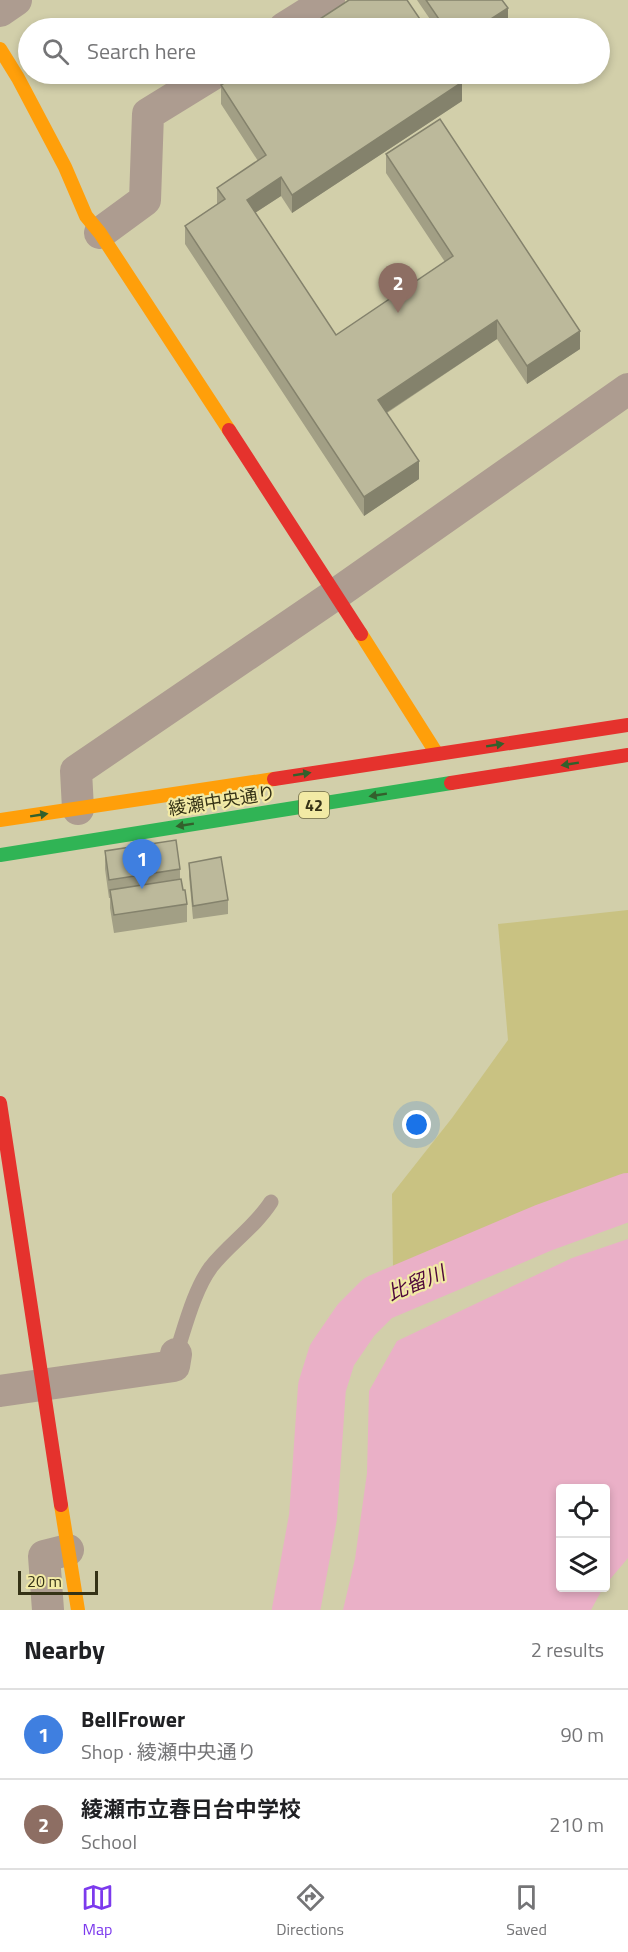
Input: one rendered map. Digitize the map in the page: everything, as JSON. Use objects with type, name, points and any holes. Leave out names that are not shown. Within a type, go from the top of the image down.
[{"type":"street","points":[[0,11],[16,0]]},
{"type":"street","points":[[300,18],[329,0]]},
{"type":"street","points":[[0,49],[18,78]]},
{"type":"street","points":[[21,84],[65,167],[86,216],[100,233],[336,594],[437,754]]},
{"type":"street","points":[[100,233],[145,200],[148,114],[197,84]]},
{"type":"street","points":[[78,809],[76,771],[336,594],[628,389]]},
{"type":"street","name":"綾瀬中央通り","points":[[0,820],[628,725]]},
{"type":"street","name":"綾瀬中央通り","points":[[0,855],[628,755]]},
{"type":"street","points":[[0,1103],[78,1610]]},
{"type":"street","points":[[0,1391],[174,1366],[176,1354]]},
{"type":"street","points":[[48,1610],[44,1556],[68,1550]]},
{"type":"lane","points":[[176,1354],[209,1269],[224,1251],[264,1214],[271,1202]]},
{"type":"shaded area","points":[[628,910],[628,1185],[393,1268],[392,1194],[452,1118],[508,1040],[498,924]]},
{"type":"shaded area","points":[[628,1239],[628,1558],[610,1579],[610,1484],[556,1484],[556,1592],[601,1592],[591,1610],[343,1610],[355,1559],[367,1473],[369,1391],[397,1341],[572,1258]]},
{"type":"building","points":[[349,0],[407,0],[419,18],[321,18]]},
{"type":"building","points":[[426,0],[502,0],[508,8],[492,18],[438,18]]},
{"type":"building","points":[[459,84],[292,195],[281,177],[247,200],[336,335],[453,256],[386,154],[440,119],[580,331],[527,366],[497,320],[378,400],[419,461],[364,497],[185,226],[225,199],[217,188],[266,155],[221,85]]},
{"type":"building","points":[[176,840],[180,869],[109,880],[105,851]]},
{"type":"building","points":[[221,857],[228,900],[193,906],[189,863]]},
{"type":"building","points":[[181,879],[187,904],[114,915],[110,890]]},
{"type":"waterway","name":"比留川","points":[[296,1610],[313,1517],[322,1387],[332,1355],[356,1320],[378,1298],[543,1228],[628,1197]]},
{"type":"traffic: fast","points":[[0,855],[451,783]]},
{"type":"traffic: slow","points":[[0,49],[18,78]]},
{"type":"traffic: slow","points":[[21,84],[65,167],[86,216],[100,233],[229,430]]},
{"type":"traffic: slow","points":[[361,634],[437,754]]},
{"type":"traffic: slow","points":[[0,820],[274,779]]},
{"type":"traffic: slow","points":[[61,1505],[78,1610]]},
{"type":"traffic: jam","points":[[229,430],[361,634]]},
{"type":"traffic: jam","points":[[274,779],[628,725]]},
{"type":"traffic: jam","points":[[451,783],[628,755]]},
{"type":"traffic: jam","points":[[0,1103],[61,1505]]},
{"type":"place","name":"綾瀬市立春日台中学校","points":[[398,313]]},
{"type":"place","name":"BellFrower","points":[[142,889]]}]
